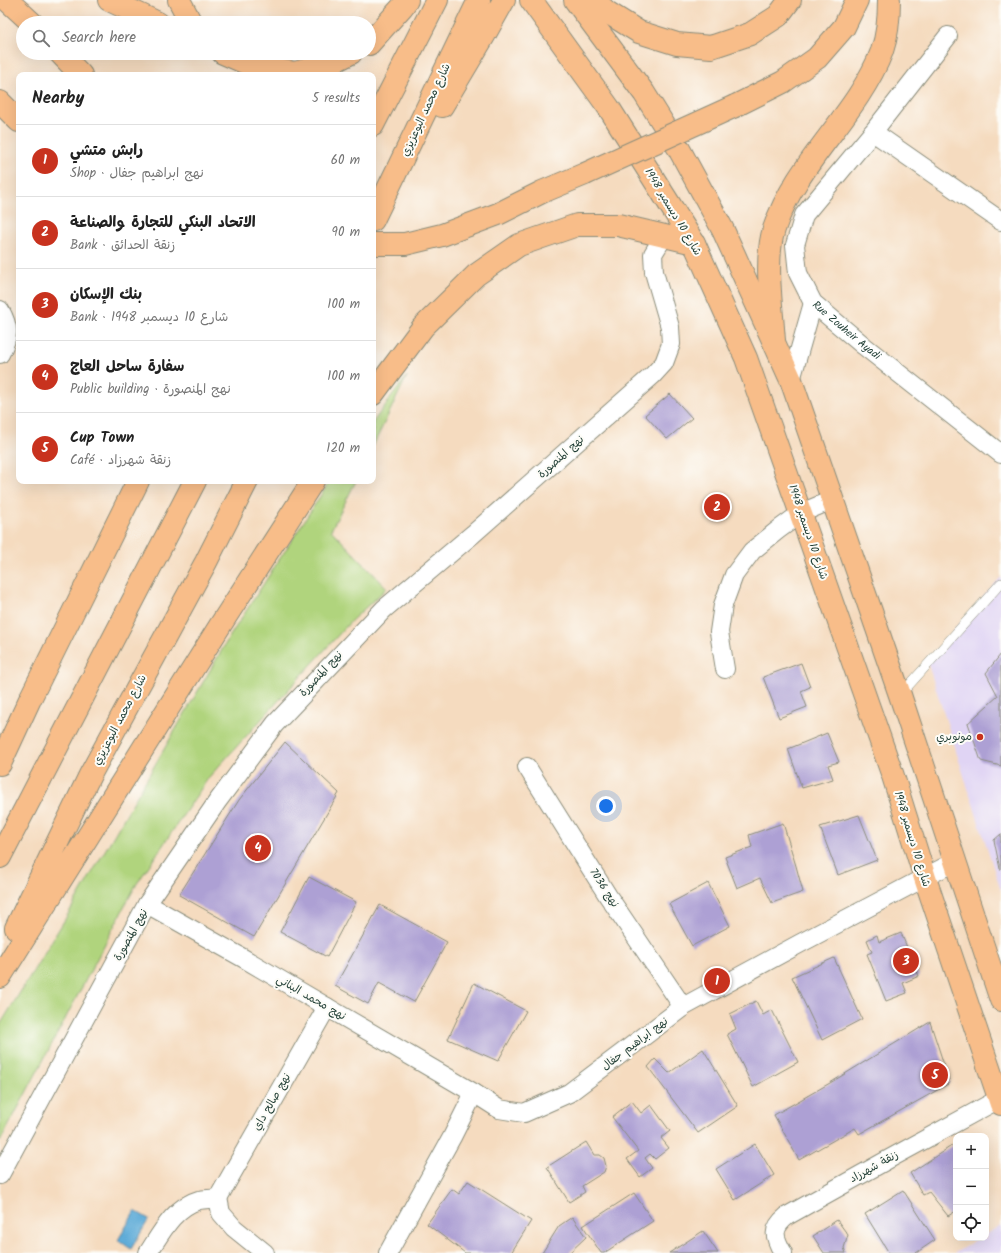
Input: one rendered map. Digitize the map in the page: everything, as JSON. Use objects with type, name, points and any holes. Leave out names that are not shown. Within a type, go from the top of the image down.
[{"type":"main road","points":[[7,0],[24,16]]},
{"type":"main road","points":[[109,0],[143,16]]},
{"type":"main road","points":[[180,0],[188,16]]},
{"type":"main road","points":[[376,36],[407,0]]},
{"type":"main road","points":[[376,119],[438,0]]},
{"type":"main road","points":[[376,214],[504,0]]},
{"type":"main road","name":"شارع 10 ديسمبر 1948","points":[[531,0],[609,108],[694,243],[746,358],[802,513],[893,776],[925,878],[1000,1102]]},
{"type":"main road","points":[[575,0],[644,93],[679,149],[723,230],[792,380],[900,695],[954,862],[1001,1000]]},
{"type":"main road","points":[[594,0],[607,12],[639,32],[677,44],[711,47],[750,34],[778,16],[790,0]]},
{"type":"main road","points":[[376,244],[405,244],[442,235],[498,214],[542,192],[735,106],[783,82],[817,58],[844,27],[857,0]]},
{"type":"main road","points":[[774,341],[769,254],[774,230],[788,196],[865,87],[882,50],[889,23],[889,0]]},
{"type":"main road","name":"شارع محمد البوعزيزي","points":[[376,214],[475,8]]},
{"type":"main road","points":[[67,60],[78,72]]},
{"type":"main road","points":[[239,60],[253,66],[295,72],[329,64],[337,60]]},
{"type":"main road","points":[[0,102],[16,118]]},
{"type":"main road","points":[[376,390],[423,327],[476,275],[519,245],[577,226],[618,225],[694,243]]},
{"type":"main road","points":[[0,764],[34,690],[137,484]]},
{"type":"main road","points":[[0,857],[193,484]]},
{"type":"main road","name":"شارع محمد البوعزيزي","points":[[0,961],[90,776],[206,562],[245,484]]},
{"type":"main road","points":[[0,977],[217,630],[311,484]]},
{"type":"street","name":"Rue Zouheir Ayadi","points":[[948,36],[873,132],[804,215],[795,245],[798,273],[813,303],[864,346],[1001,454]]},
{"type":"street","points":[[873,132],[1001,222]]},
{"type":"street","name":"نهج المنصورة","points":[[0,1175],[148,904],[217,802],[275,724],[334,660],[384,609],[473,534],[664,363],[671,344],[670,327],[654,272],[653,254],[664,236]]},
{"type":"street","points":[[792,380],[813,303]]},
{"type":"street","points":[[0,310],[6,320],[8,332],[0,354]]},
{"type":"street","points":[[725,669],[719,632],[723,605],[734,575],[752,551],[778,530],[802,513],[832,500]]},
{"type":"street","name":"نهج 7036","points":[[527,767],[608,896],[683,1007]]},
{"type":"street","name":"نهج ابراهيم جفال","points":[[474,1093],[499,1109],[524,1113],[569,1093],[683,1007],[954,862]]},
{"type":"street","name":"نهج محمد البناني","points":[[148,904],[474,1093]]},
{"type":"street","name":"نهج صالح داي","points":[[218,1198],[327,1007]]},
{"type":"street","points":[[388,1253],[452,1137],[474,1093]]},
{"type":"street","name":"زنقة شهرزاد","points":[[783,1253],[776,1240],[775,1231],[778,1223],[787,1216],[889,1159],[1000,1102]]},
{"type":"street","points":[[148,1253],[180,1209],[199,1200],[218,1198],[222,1213],[230,1223],[265,1253]]},
{"type":"lane","points":[[900,695],[1001,583]]},
{"type":"shaded area","points":[[1001,577],[1001,891],[927,661]]},
{"type":"shaded area","points":[[1001,1225],[1001,1253],[955,1253],[974,1241],[989,1241],[989,1232]]},
{"type":"green space","points":[[407,376],[376,440],[376,418]]},
{"type":"green space","points":[[328,484],[354,484],[331,530],[387,588],[352,620],[209,777],[136,885],[0,1142],[0,1025],[64,921],[230,636]]},
{"type":"water","points":[[135,1211],[149,1219],[131,1249],[118,1240]]},
{"type":"building","points":[[670,394],[692,418],[667,439],[645,415]]},
{"type":"building","points":[[1001,654],[1001,766],[981,761],[968,723],[998,696],[986,673]]},
{"type":"building","points":[[801,663],[810,687],[801,691],[807,707],[779,718],[763,677]]},
{"type":"building","points":[[827,733],[839,762],[828,765],[833,779],[802,788],[788,749]]},
{"type":"building","points":[[285,742],[339,793],[254,937],[179,895],[239,800]]},
{"type":"building","points":[[859,815],[877,860],[838,875],[820,827]]},
{"type":"building","points":[[783,823],[803,892],[772,903],[760,878],[737,888],[725,857],[752,847],[749,835]]},
{"type":"building","points":[[1001,834],[1001,869],[1000,869],[994,840]]},
{"type":"building","points":[[309,877],[356,902],[327,957],[280,932]]},
{"type":"building","points":[[708,883],[730,926],[692,946],[669,904]]},
{"type":"building","points":[[380,905],[447,942],[414,1002],[379,983],[368,1004],[335,986]]},
{"type":"building","points":[[901,933],[919,976],[903,983],[907,993],[886,1001],[867,954],[872,952],[867,940],[877,935],[879,942]]},
{"type":"building","points":[[834,958],[862,1019],[822,1040],[792,977]]},
{"type":"building","points":[[474,983],[526,1011],[498,1061],[448,1039]]},
{"type":"building","points":[[756,1001],[763,1015],[772,1010],[798,1062],[753,1087],[727,1034],[736,1029],[730,1014]]},
{"type":"building","points":[[930,1022],[950,1083],[859,1134],[855,1128],[799,1160],[774,1115]]},
{"type":"building","points":[[703,1049],[738,1106],[698,1133],[648,1067],[655,1059],[669,1073]]},
{"type":"building","points":[[632,1101],[641,1113],[651,1105],[670,1131],[661,1138],[669,1148],[655,1159],[650,1154],[645,1158],[652,1168],[640,1177],[627,1159],[638,1151],[612,1117]]},
{"type":"building","points":[[586,1142],[594,1155],[600,1155],[604,1158],[606,1166],[604,1172],[582,1186],[585,1192],[569,1202],[547,1167]]},
{"type":"building","points":[[755,1144],[774,1175],[735,1200],[716,1169]]},
{"type":"building","points":[[953,1145],[953,1213],[948,1216],[929,1192],[923,1195],[910,1173]]},
{"type":"building","points":[[468,1181],[531,1221],[511,1253],[465,1253],[427,1224],[452,1189],[459,1194]]},
{"type":"building","points":[[903,1190],[935,1240],[916,1253],[889,1253],[865,1214]]},
{"type":"building","points":[[634,1193],[653,1221],[604,1253],[601,1253],[583,1226]]},
{"type":"building","points":[[572,1217],[586,1237],[569,1253],[542,1253],[559,1226]]},
{"type":"building","points":[[837,1220],[848,1235],[844,1248],[846,1253],[824,1253],[813,1236]]},
{"type":"building","points":[[703,1231],[718,1253],[669,1253]]},
{"type":"place","name":"الاتحاد البنكي للتجارة والصناعة","points":[[717,507]]},
{"type":"place","name":"مونوبري","points":[[980,737]]},
{"type":"place","name":"سفارة ساحل العاج","points":[[258,848]]},
{"type":"place","name":"بنك الإسكان","points":[[906,961]]},
{"type":"place","name":"رابش متشي","points":[[717,981]]},
{"type":"place","name":"Cup Town","points":[[935,1075]]}]
